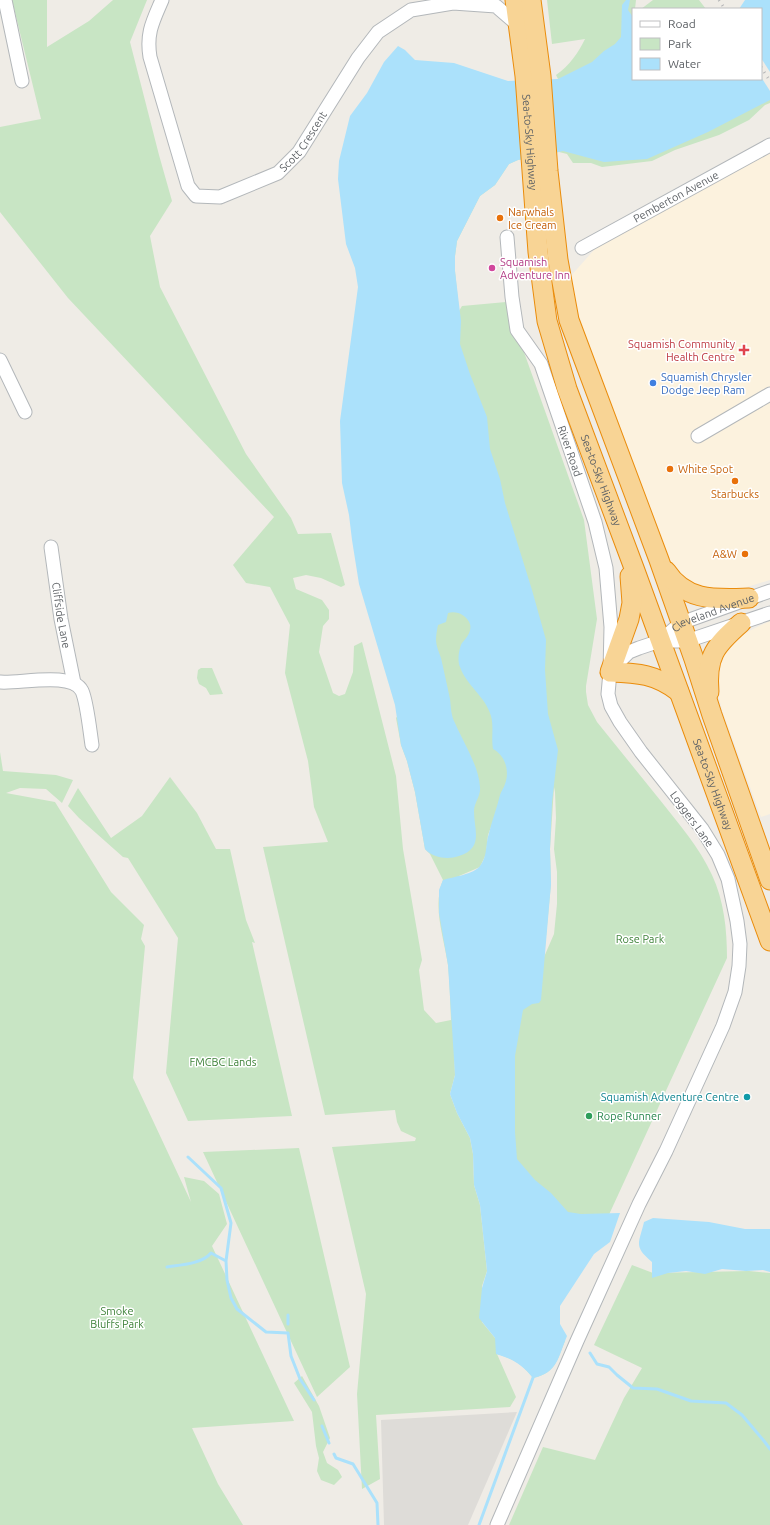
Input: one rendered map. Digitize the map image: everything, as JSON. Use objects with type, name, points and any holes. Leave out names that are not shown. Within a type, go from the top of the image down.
[{"type":"highway","name":"Sea-to-Sky Highway","points":[[514,0],[518,25],[533,76]]},
{"type":"highway","name":"Sea-to-Sky Highway","points":[[531,0],[533,76],[540,172],[538,252],[547,321],[567,390],[627,549],[770,941]]},
{"type":"highway","name":"Sea-to-Sky Highway","points":[[540,172],[569,320],[659,560],[770,880]]},
{"type":"highway","points":[[627,549],[632,603],[610,672],[649,676],[667,683],[679,692]]},
{"type":"highway","points":[[659,560],[669,576],[679,587],[691,594],[705,598],[749,598]]},
{"type":"highway","points":[[712,715],[709,684],[710,666],[713,655],[717,646],[723,639],[741,623]]},
{"type":"street","points":[[6,0],[22,81]]},
{"type":"street","name":"Scott Crescent","points":[[162,0],[149,30],[148,47],[150,56],[188,186],[196,196],[207,197],[220,197],[278,173],[299,152],[358,58],[378,32],[411,10],[457,2],[496,6],[518,25]]},
{"type":"street","name":"Pemberton Avenue","points":[[582,248],[770,145]]},
{"type":"street","name":"River Road","points":[[507,237],[512,297],[517,330],[541,364],[595,522],[606,568],[611,627],[610,672]]},
{"type":"street","points":[[0,360],[25,412]]},
{"type":"street","points":[[698,436],[770,394]]},
{"type":"street","name":"Cliffside Lane","points":[[50,547],[61,619],[74,683],[82,692],[92,745]]},
{"type":"street","name":"Cleveland Avenue","points":[[610,672],[620,659],[629,652],[684,632],[749,598],[770,591]]},
{"type":"street","name":"Cleveland Avenue","points":[[684,632],[741,623],[770,613]]},
{"type":"street","name":"Loggers Lane","points":[[497,1525],[581,1333],[723,1026],[735,992],[739,966],[740,944],[737,921],[728,879],[718,855],[702,829],[641,752],[617,717],[611,706],[608,694],[610,672]]},
{"type":"street","points":[[0,682],[60,680],[74,683]]},
{"type":"shaded area","points":[[770,153],[770,580],[734,591],[707,592],[686,582],[674,570],[664,551],[579,317],[570,277],[601,242]]},
{"type":"shaded area","points":[[770,621],[770,814],[761,817],[722,710],[716,686],[716,670],[722,655],[732,643],[747,632]]},
{"type":"shaded area","points":[[517,1412],[468,1525],[384,1525],[381,1420]]},
{"type":"green space","points":[[12,0],[47,0],[47,47],[89,21],[113,0],[147,0],[130,42],[172,201],[150,236],[160,287],[246,454],[291,518],[298,534],[331,533],[345,585],[341,587],[321,578],[306,575],[293,578],[296,589],[322,600],[329,610],[329,619],[323,626],[319,652],[333,693],[339,696],[345,694],[353,672],[354,646],[362,642],[396,776],[403,849],[422,960],[419,970],[424,1010],[436,1023],[451,1020],[448,965],[439,911],[440,890],[443,880],[430,854],[425,849],[415,792],[401,745],[396,718],[435,672],[438,523],[519,753],[488,835],[486,854],[480,867],[459,876],[454,1047],[455,1075],[450,1094],[457,1113],[470,1138],[473,1154],[474,1185],[480,1205],[487,1271],[482,1286],[482,1322],[495,1338],[565,1341],[555,1365],[547,1373],[533,1378],[517,1363],[497,1354],[516,1397],[510,1407],[376,1415],[380,1479],[362,1489],[357,1394],[366,1294],[332,1147],[415,1141],[416,1138],[401,1131],[397,1122],[395,1110],[325,1115],[263,847],[328,842],[314,807],[308,761],[285,673],[290,625],[270,587],[246,583],[233,565],[274,517],[68,298],[0,212],[0,127],[41,119]]},
{"type":"green space","points":[[547,0],[636,0],[635,8],[632,8],[632,66],[558,79],[556,75],[573,58],[585,39],[552,44]]},
{"type":"green space","points":[[653,0],[699,0],[705,8],[642,8]]},
{"type":"green space","name":"Rose Park","points":[[770,33],[770,103],[765,105],[749,120],[719,135],[675,150],[652,161],[602,167],[591,163],[573,163],[567,154],[559,152],[518,160],[509,164],[495,185],[480,196],[457,241],[455,271],[459,311],[462,306],[506,302],[584,520],[597,619],[586,686],[588,705],[597,722],[695,845],[712,875],[722,905],[727,958],[607,1219],[563,1213],[510,1164],[521,856],[431,272],[451,185],[666,80],[762,80]],"holes":[[[554,787],[556,818],[554,849],[557,872],[557,904],[554,934],[544,957],[551,884],[550,849]]]},
{"type":"green space","points":[[201,668],[212,668],[223,694],[210,695],[206,688],[199,684],[197,678],[198,670]]},
{"type":"green space","name":"Smoke Bluffs Park","points":[[0,752],[3,771],[56,775],[73,780],[62,803],[46,789],[20,788],[6,793],[55,802],[111,892],[144,925],[141,939],[145,946],[133,1078],[191,1202],[184,1177],[204,1181],[219,1194],[227,1224],[212,1246],[294,1421],[192,1428],[218,1484],[243,1525],[0,1525]]},
{"type":"green space","name":"FMCBC Lands","points":[[170,777],[197,813],[216,849],[230,849],[246,920],[255,943],[252,942],[292,1116],[188,1121],[166,1073],[178,938],[128,858],[123,857],[79,818],[68,806],[78,788],[111,838],[142,816]]},
{"type":"green space","points":[[299,1148],[350,1367],[317,1397],[203,1152]]},
{"type":"green space","points":[[632,1265],[653,1273],[749,1271],[770,1273],[770,1525],[509,1525],[543,1447],[595,1460],[624,1398],[642,1368],[594,1345]]},
{"type":"green space","points":[[302,1376],[319,1406],[330,1438],[323,1452],[327,1463],[338,1470],[342,1477],[334,1485],[321,1480],[317,1471],[319,1458],[312,1412],[294,1383]]},
{"type":"water","points":[[626,0],[630,0],[628,10],[632,16],[632,80],[762,80],[762,8],[740,8],[745,0],[770,0],[770,100],[708,132],[647,159],[604,162],[563,151],[518,160],[509,164],[495,185],[480,196],[457,241],[455,271],[461,321],[460,344],[487,417],[490,449],[546,640],[545,670],[548,714],[558,750],[552,802],[550,849],[551,884],[541,1000],[539,1003],[532,1004],[523,1010],[515,1056],[515,1132],[517,1159],[535,1180],[551,1193],[568,1212],[581,1214],[620,1213],[610,1242],[594,1254],[560,1306],[560,1324],[567,1336],[556,1363],[548,1372],[533,1378],[517,1363],[496,1354],[495,1338],[479,1318],[482,1288],[487,1271],[480,1205],[474,1185],[473,1154],[470,1138],[457,1113],[450,1094],[455,1075],[448,965],[439,913],[439,890],[443,880],[473,871],[483,862],[488,837],[500,794],[505,785],[507,769],[501,755],[493,749],[492,720],[488,709],[481,697],[467,680],[459,664],[460,648],[469,632],[469,621],[461,614],[454,612],[448,613],[446,622],[438,625],[436,642],[450,699],[451,711],[458,730],[474,763],[479,779],[480,790],[474,811],[476,838],[472,848],[467,853],[459,856],[446,858],[436,856],[428,852],[425,849],[415,792],[401,745],[395,705],[359,584],[349,515],[342,483],[340,421],[358,287],[355,268],[346,244],[338,179],[339,161],[350,116],[367,93],[384,62],[398,46],[405,50],[415,60],[454,63],[508,81],[558,79],[592,62],[604,51],[615,44],[621,37],[622,5]]},
{"type":"water","points":[[653,1218],[709,1222],[745,1229],[770,1229],[770,1272],[763,1270],[746,1271],[722,1269],[705,1274],[686,1271],[668,1273],[652,1278],[652,1262],[642,1252],[639,1240],[644,1222]]},
{"type":"pier","points":[[762,60],[770,72],[770,91],[762,79]]},
{"type":"waterway","points":[[188,1157],[221,1188],[231,1223],[226,1261],[227,1280],[231,1298],[237,1309],[266,1332],[288,1333],[291,1356],[300,1379],[314,1400]]},
{"type":"waterway","points":[[167,1267],[197,1262],[207,1257],[211,1253],[226,1261]]},
{"type":"waterway","points":[[288,1315],[288,1324]]},
{"type":"waterway","points":[[590,1353],[597,1364],[609,1367],[633,1388],[657,1389],[691,1401],[726,1403],[742,1415],[770,1449]]},
{"type":"waterway","points":[[479,1525],[534,1375]]},
{"type":"waterway","points":[[322,1426],[329,1443]]},
{"type":"waterway","points":[[334,1454],[336,1458],[353,1464],[377,1503],[378,1525]]},
{"type":"railway","points":[[719,0],[724,8]]},
{"type":"railway","points":[[762,69],[770,81]]},
{"type":"place","name":"Narwhals Ice Cream","points":[[500,218]]},
{"type":"place","name":"Squamish Adventure Inn","points":[[492,268]]},
{"type":"place","name":"Squamish Community Health Centre","points":[[744,350]]},
{"type":"place","name":"Squamish Chrysler Dodge Jeep Ram","points":[[653,383]]},
{"type":"place","name":"White Spot","points":[[670,469]]},
{"type":"place","name":"Starbucks","points":[[735,481]]},
{"type":"place","name":"A&W","points":[[745,554]]},
{"type":"place","name":"Squamish Adventure Centre","points":[[747,1097]]},
{"type":"place","name":"Rope Runner","points":[[589,1116]]}]
